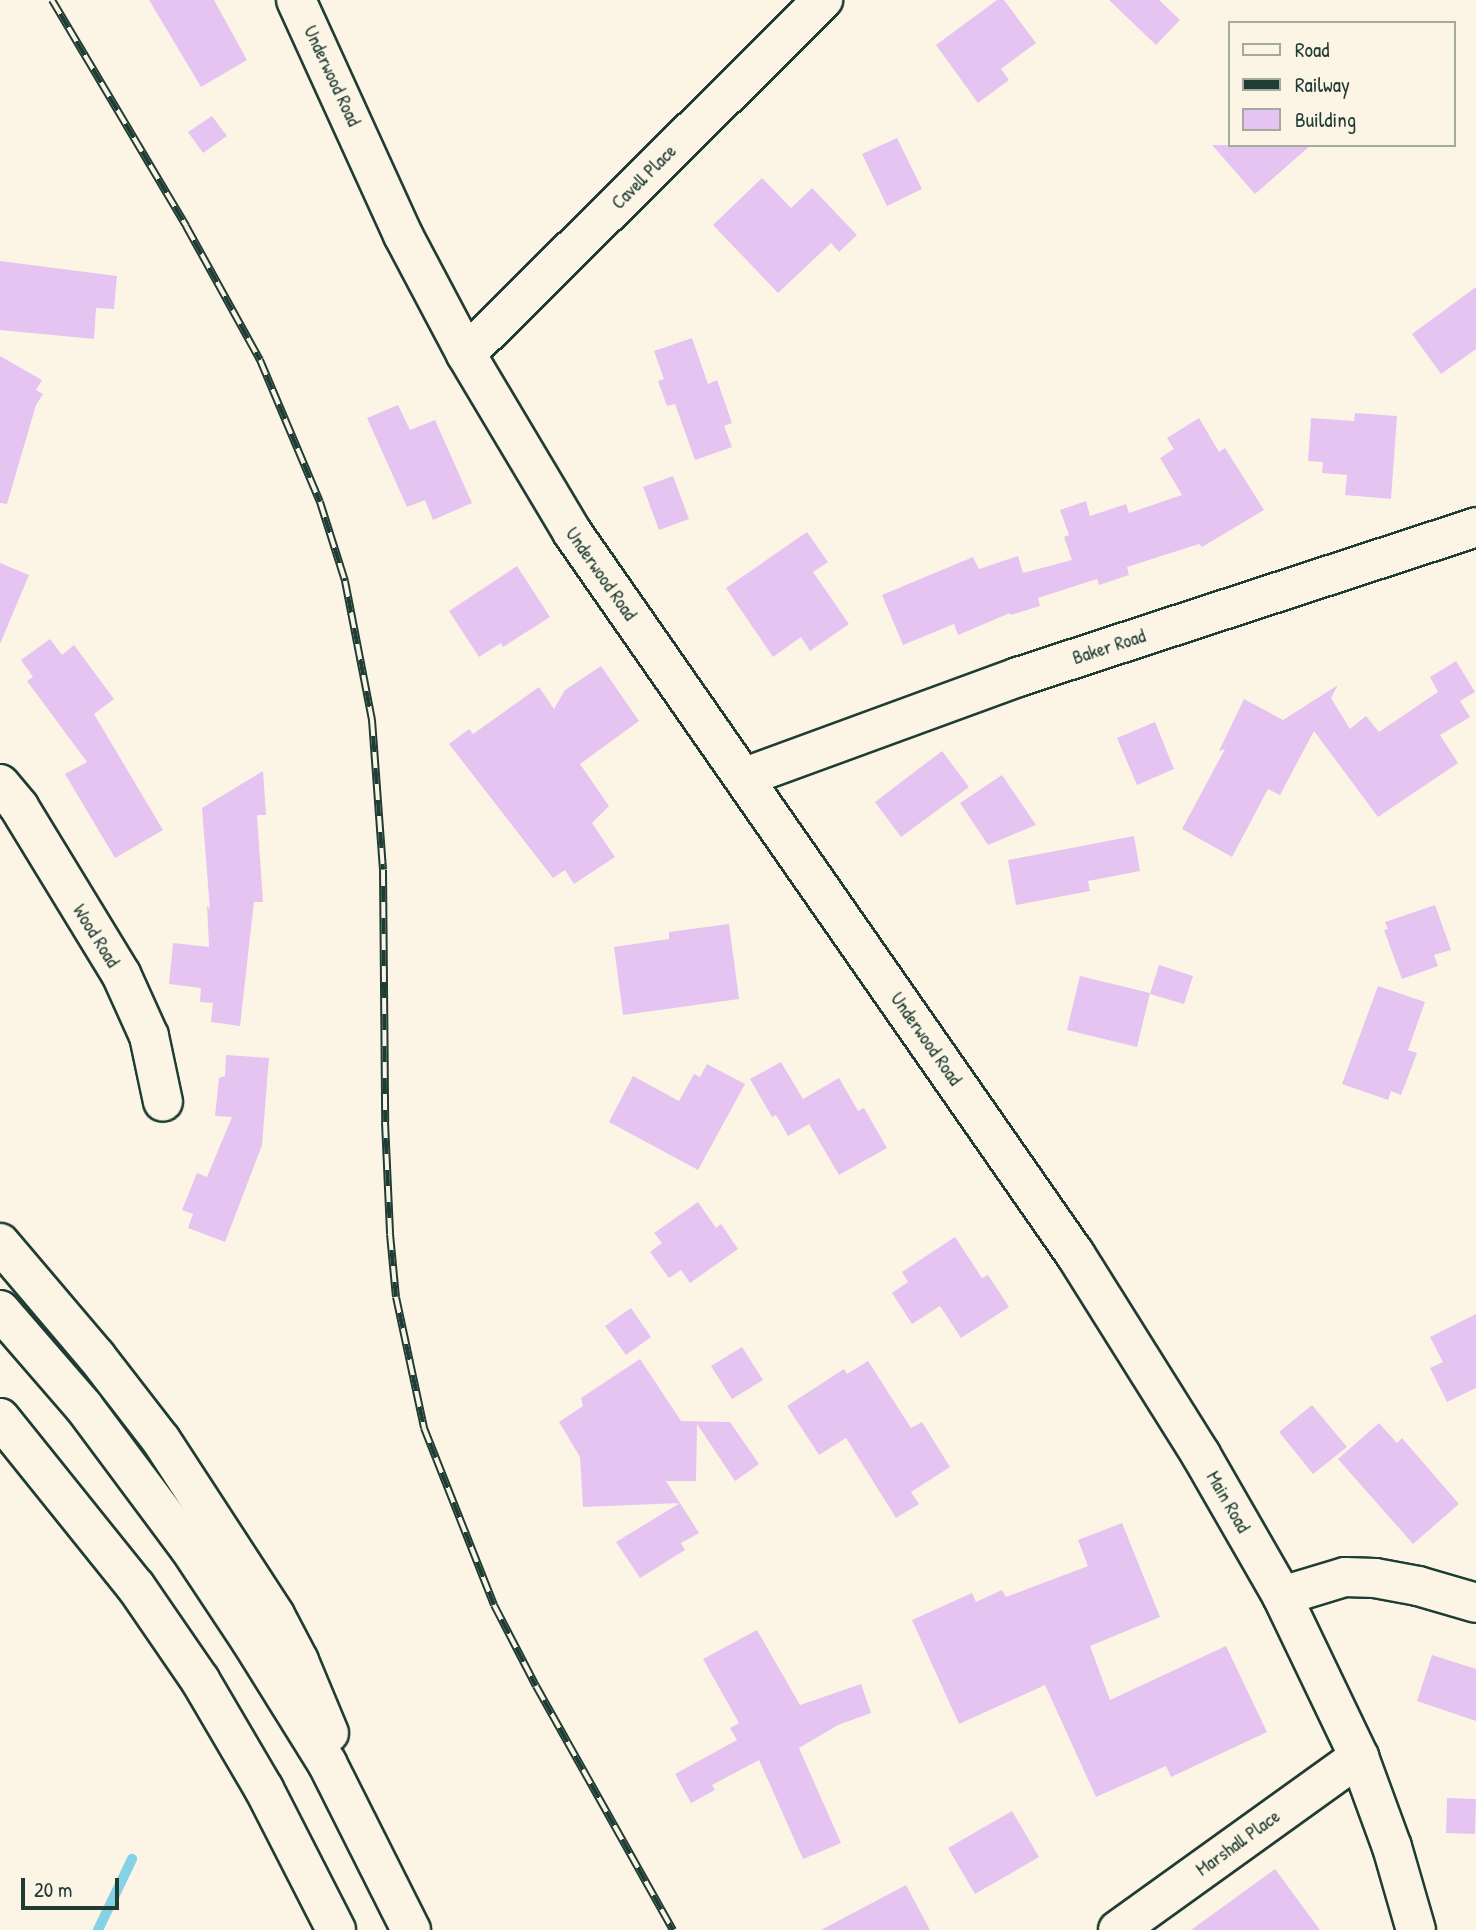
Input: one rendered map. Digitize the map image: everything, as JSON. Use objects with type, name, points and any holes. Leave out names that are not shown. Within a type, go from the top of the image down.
[{"type":"main road","name":"Underwood Road","points":[[296,0],[403,235],[466,354],[572,532],[973,1108]]},
{"type":"main road","name":"Cavell Place","points":[[466,354],[823,0]]},
{"type":"main road","name":"Baker Road","points":[[745,777],[1018,677],[1476,527]]},
{"type":"main road","name":"Wood Road","points":[[0,784],[19,807],[121,974],[149,1035],[163,1102]]},
{"type":"main road","name":"Main Road","points":[[973,1108],[1075,1254],[1201,1455],[1282,1596],[1359,1757],[1392,1847],[1416,1930]]},
{"type":"main road","points":[[0,1243],[136,1407],[275,1615],[327,1724],[359,1826]]},
{"type":"main road","points":[[0,1310],[84,1406],[190,1549],[327,1763],[411,1930]]},
{"type":"main road","points":[[0,1418],[136,1587],[200,1680],[257,1777],[336,1930]]},
{"type":"main road","points":[[0,1452],[136,1587]]},
{"type":"main road","points":[[1282,1596],[1345,1577],[1375,1578],[1418,1586],[1476,1603]]},
{"type":"main road","name":"Marshall Place","points":[[1118,1930],[1359,1757]]},
{"type":"building","points":[[149,0],[214,0],[247,60],[201,87]]},
{"type":"building","points":[[997,0],[1004,0],[1036,43],[1001,69],[1009,80],[978,103],[936,45]]},
{"type":"building","points":[[1109,0],[1159,0],[1180,20],[1156,45]]},
{"type":"building","points":[[212,116],[227,136],[203,153],[188,132]]},
{"type":"building","points":[[897,138],[922,189],[887,206],[862,154]]},
{"type":"building","points":[[1212,145],[1309,147],[1255,194]]},
{"type":"building","points":[[762,178],[791,208],[812,188],[857,235],[839,252],[831,243],[778,293],[713,225]]},
{"type":"building","points":[[0,261],[117,276],[114,309],[96,308],[94,339],[0,330]]},
{"type":"building","points":[[1476,287],[1476,349],[1441,374],[1412,334]]},
{"type":"building","points":[[692,338],[708,384],[717,380],[732,423],[724,426],[732,447],[695,460],[675,404],[667,406],[658,381],[664,379],[654,351]]},
{"type":"building","points":[[0,356],[42,380],[36,390],[43,394],[36,405],[7,504],[0,503]]},
{"type":"building","points":[[398,405],[410,430],[435,420],[472,503],[433,520],[425,500],[407,507],[367,418]]},
{"type":"building","points":[[1355,413],[1397,416],[1391,499],[1345,495],[1347,475],[1322,473],[1323,462],[1308,461],[1311,418],[1354,421]]},
{"type":"building","points":[[1199,418],[1219,452],[1225,448],[1264,510],[1202,547],[1199,544],[1127,567],[1129,575],[1099,585],[1097,579],[1038,598],[1040,606],[1011,615],[1010,613],[958,635],[954,624],[903,645],[882,595],[973,557],[979,569],[1018,556],[1023,573],[1072,560],[1064,537],[1069,535],[1060,510],[1086,501],[1090,516],[1126,504],[1129,513],[1182,495],[1160,458],[1174,449],[1167,438]]},
{"type":"building","points":[[673,476],[689,519],[659,530],[643,487]]},
{"type":"building","points":[[807,532],[828,562],[813,572],[849,624],[810,651],[801,637],[773,657],[726,588]]},
{"type":"building","points":[[0,563],[29,575],[0,644]]},
{"type":"building","points":[[517,566],[550,617],[503,647],[501,643],[479,657],[449,611]]},
{"type":"building","points":[[50,639],[62,655],[74,645],[114,699],[94,714],[163,830],[115,858],[65,774],[87,762],[27,681],[33,677],[21,660]]},
{"type":"building","points":[[1456,661],[1475,692],[1460,701],[1470,717],[1440,735],[1458,763],[1378,817],[1314,731],[1280,795],[1268,789],[1232,857],[1182,829],[1225,749],[1219,751],[1244,699],[1283,720],[1338,685],[1331,698],[1350,729],[1366,716],[1379,732],[1438,692],[1430,677]]},
{"type":"building","points":[[601,666],[639,721],[580,764],[609,806],[592,823],[615,857],[574,884],[565,870],[553,878],[449,744],[469,729],[473,734],[539,687],[554,709],[565,690]]},
{"type":"building","points":[[1155,722],[1174,769],[1137,785],[1117,738]]},
{"type":"building","points":[[942,751],[969,787],[901,837],[875,802]]},
{"type":"building","points":[[263,771],[266,815],[257,815],[263,902],[254,902],[240,1026],[211,1022],[213,1003],[200,1002],[201,988],[169,984],[173,943],[209,947],[207,905],[210,910],[202,808]]},
{"type":"building","points":[[1002,775],[1036,825],[988,845],[960,803]]},
{"type":"building","points":[[1134,836],[1140,871],[1088,881],[1090,891],[1016,905],[1008,860]]},
{"type":"building","points":[[1435,905],[1451,950],[1434,955],[1438,966],[1402,979],[1384,930],[1388,929],[1385,922]]},
{"type":"building","points":[[729,924],[739,999],[623,1015],[614,947],[669,939],[669,932]]},
{"type":"building","points":[[1159,965],[1193,976],[1184,1004],[1150,994]]},
{"type":"building","points":[[1080,976],[1150,993],[1137,1047],[1067,1030]]},
{"type":"building","points":[[1378,986],[1425,1002],[1408,1050],[1417,1053],[1401,1095],[1391,1091],[1388,1100],[1342,1084]]},
{"type":"building","points":[[226,1055],[269,1058],[262,1145],[225,1242],[188,1228],[193,1214],[182,1210],[197,1173],[207,1177],[232,1117],[215,1116],[219,1078],[225,1076]]},
{"type":"building","points":[[781,1062],[803,1099],[839,1078],[858,1111],[864,1108],[887,1148],[839,1175],[809,1124],[788,1136],[776,1115],[772,1117],[750,1079]]},
{"type":"building","points":[[707,1064],[745,1084],[698,1170],[609,1122],[633,1076],[679,1101],[694,1074],[700,1077]]},
{"type":"building","points":[[698,1202],[716,1228],[721,1224],[738,1249],[690,1283],[681,1270],[669,1278],[650,1252],[662,1243],[654,1233]]},
{"type":"building","points":[[955,1237],[982,1278],[988,1275],[1009,1307],[961,1338],[940,1306],[912,1324],[892,1293],[908,1282],[902,1272]]},
{"type":"building","points":[[631,1308],[651,1337],[626,1355],[605,1326]]},
{"type":"building","points":[[1476,1314],[1476,1388],[1447,1402],[1430,1368],[1443,1362],[1430,1337]]},
{"type":"building","points":[[742,1347],[763,1380],[732,1399],[711,1366]]},
{"type":"building","points":[[640,1359],[681,1421],[730,1422],[759,1464],[735,1481],[697,1424],[696,1481],[666,1481],[680,1503],[583,1507],[580,1457],[559,1422],[583,1406],[581,1398]]},
{"type":"building","points":[[868,1361],[911,1428],[922,1422],[950,1467],[911,1492],[919,1504],[896,1518],[846,1438],[819,1455],[787,1406],[844,1369],[847,1374]]},
{"type":"building","points":[[1312,1405],[1347,1447],[1313,1474],[1279,1432]]},
{"type":"building","points":[[1379,1423],[1397,1443],[1402,1438],[1459,1504],[1413,1544],[1338,1459]]},
{"type":"building","points":[[680,1503],[699,1533],[681,1543],[685,1550],[640,1578],[616,1542]]},
{"type":"building","points":[[1122,1523],[1160,1617],[1090,1646],[1110,1700],[1226,1646],[1267,1732],[1171,1777],[1166,1766],[1096,1797],[1045,1685],[959,1724],[912,1620],[972,1593],[976,1602],[1002,1590],[1006,1597],[1088,1566],[1078,1540]]},
{"type":"building","points":[[757,1630],[800,1705],[861,1684],[871,1713],[838,1725],[799,1748],[841,1843],[803,1859],[759,1760],[712,1785],[715,1790],[691,1803],[675,1774],[737,1740],[730,1728],[739,1723],[703,1659]]},
{"type":"building","points":[[1432,1655],[1476,1669],[1476,1721],[1417,1701]]},
{"type":"building","points":[[1447,1798],[1476,1799],[1475,1834],[1446,1833]]},
{"type":"building","points":[[1012,1811],[1039,1857],[975,1894],[948,1848]]},
{"type":"building","points":[[1275,1869],[1320,1930],[1191,1930]]},
{"type":"building","points":[[906,1885],[930,1930],[821,1930]]},
{"type":"waterway","points":[[98,1930],[132,1859]]},
{"type":"railway","points":[[52,0],[186,226],[260,360],[320,502],[345,581],[372,720],[383,870],[385,1122],[390,1234],[396,1297],[424,1428],[494,1605],[536,1686],[673,1930]]}]
